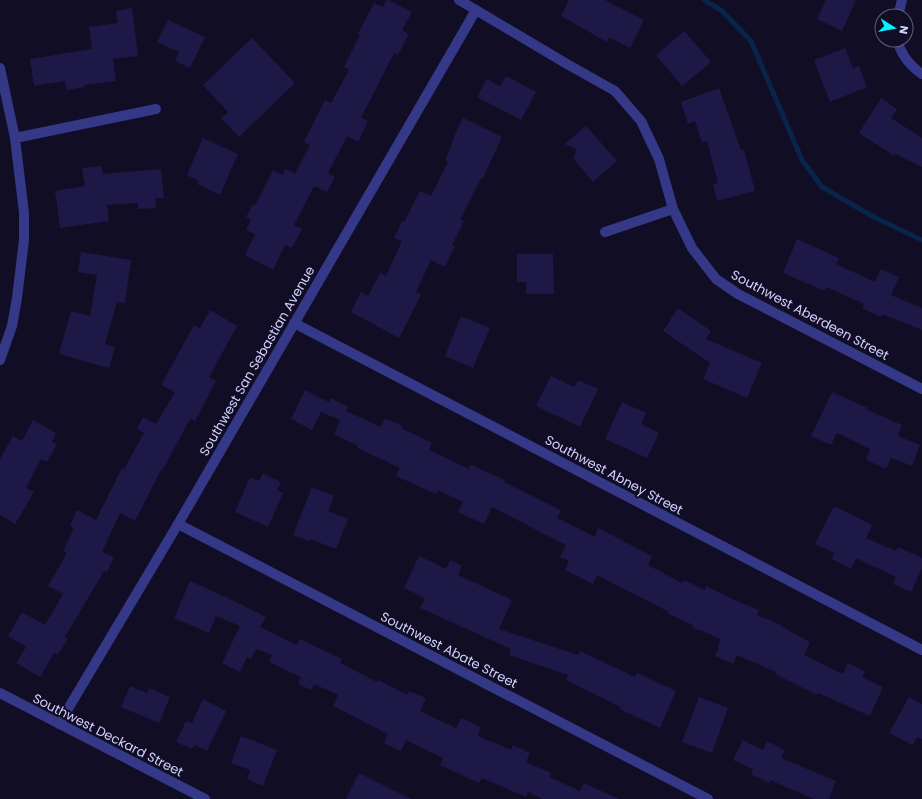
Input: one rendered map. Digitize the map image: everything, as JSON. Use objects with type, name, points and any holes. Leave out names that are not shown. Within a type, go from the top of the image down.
[{"type":"street","name":"Southwest Aberdeen Street","points":[[459,0],[615,91],[641,121],[660,158],[673,209],[692,248],[716,279],[738,294],[922,390]]},
{"type":"street","name":"Southwest San Sebastian Avenue","points":[[59,724],[178,524],[476,10]]},
{"type":"street","points":[[899,48],[906,59],[922,74]]},
{"type":"street","points":[[0,68],[15,138],[24,213],[24,240],[17,298],[12,326],[0,360]]},
{"type":"street","points":[[15,138],[156,110]]},
{"type":"street","points":[[605,232],[673,209]]},
{"type":"street","name":"Southwest Abney Street","points":[[294,323],[922,650]]},
{"type":"street","name":"Southwest Abate Street","points":[[178,524],[708,799]]},
{"type":"street","name":"Southwest Deckard Street","points":[[0,693],[205,799]]},
{"type":"building","points":[[386,0],[389,0],[412,12],[402,30],[409,34],[398,55],[394,53],[361,118],[368,121],[358,142],[347,136],[328,173],[335,177],[327,192],[314,186],[294,225],[302,229],[292,248],[285,245],[273,270],[245,255],[255,234],[246,230],[251,219],[246,217],[253,204],[255,205],[273,170],[282,175],[286,169],[295,174],[310,145],[304,142],[325,100],[331,103],[349,70],[344,67],[360,35],[358,34],[374,3],[383,7]]},
{"type":"building","points":[[569,0],[605,0],[644,20],[630,48],[609,37],[607,42],[561,16]]},
{"type":"building","points":[[826,0],[856,0],[842,31],[817,19]]},
{"type":"building","points":[[132,8],[138,56],[113,59],[116,81],[85,85],[85,87],[66,90],[65,81],[34,86],[30,59],[92,49],[89,27],[118,23],[116,11]]},
{"type":"building","points":[[168,20],[205,37],[190,68],[175,61],[179,52],[157,42]]},
{"type":"building","points":[[684,31],[711,62],[682,86],[656,55]]},
{"type":"building","points":[[252,38],[295,83],[239,137],[221,118],[228,112],[203,85]]},
{"type":"building","points":[[845,48],[853,68],[859,66],[867,87],[830,102],[814,60]]},
{"type":"building","points":[[506,76],[536,92],[521,120],[477,97],[487,79],[500,86]]},
{"type":"building","points":[[719,88],[741,150],[744,150],[755,191],[717,201],[713,184],[718,183],[707,141],[702,143],[695,121],[688,124],[681,102]]},
{"type":"building","points":[[881,98],[897,109],[891,118],[922,138],[922,167],[895,154],[894,156],[859,133]]},
{"type":"building","points":[[463,118],[502,137],[483,178],[482,177],[460,220],[464,221],[452,245],[455,246],[445,267],[431,260],[416,292],[421,295],[399,338],[351,312],[361,292],[368,296],[380,273],[386,276],[402,241],[394,238],[402,221],[404,222],[420,191],[431,196],[448,162],[445,160]]},
{"type":"building","points":[[586,126],[617,161],[593,182],[573,158],[577,150],[565,144]]},
{"type":"building","points":[[203,138],[238,154],[220,195],[197,184],[199,181],[187,175]]},
{"type":"building","points":[[101,166],[103,174],[161,169],[164,198],[155,198],[156,208],[138,209],[138,203],[107,205],[109,221],[60,228],[55,191],[85,186],[82,168]]},
{"type":"building","points":[[797,239],[839,258],[836,264],[875,282],[881,269],[899,277],[891,295],[922,308],[922,330],[882,314],[881,317],[862,308],[864,304],[826,287],[825,291],[783,273]]},
{"type":"building","points":[[81,252],[131,260],[125,303],[117,302],[105,344],[115,347],[109,368],[59,354],[71,311],[90,316],[97,275],[78,272]]},
{"type":"building","points":[[517,254],[553,254],[554,294],[526,294],[526,282],[517,282]]},
{"type":"building","points":[[678,308],[711,331],[706,339],[762,363],[747,398],[703,379],[710,363],[663,331]]},
{"type":"building","points":[[210,310],[237,326],[209,377],[216,381],[195,421],[190,419],[162,471],[161,470],[135,521],[120,513],[102,552],[114,557],[107,572],[104,571],[65,637],[68,639],[58,655],[54,653],[40,677],[16,663],[26,647],[8,636],[22,612],[45,625],[63,594],[48,586],[67,553],[63,551],[74,528],[70,526],[77,510],[96,520],[122,468],[124,469],[144,433],[137,429],[143,417],[156,424],[175,392],[161,385],[194,325],[200,328]]},
{"type":"building","points":[[461,316],[490,328],[473,368],[445,356]]},
{"type":"building","points":[[551,376],[574,387],[578,380],[598,389],[580,427],[536,406]]},
{"type":"building","points":[[305,390],[329,402],[331,398],[348,407],[346,411],[381,427],[385,418],[402,426],[401,428],[432,443],[429,450],[469,469],[471,465],[505,480],[504,482],[561,510],[557,518],[595,537],[598,528],[652,556],[648,565],[682,583],[684,580],[705,590],[706,586],[759,610],[757,615],[783,626],[782,627],[810,642],[804,655],[843,674],[848,663],[865,671],[862,677],[883,687],[870,716],[818,693],[817,695],[775,674],[776,672],[737,655],[733,664],[715,656],[721,639],[692,627],[693,625],[668,614],[669,612],[597,575],[593,584],[565,570],[569,561],[560,557],[566,545],[492,507],[484,524],[458,512],[463,502],[438,490],[436,494],[396,476],[400,468],[358,448],[358,446],[334,434],[340,420],[321,412],[312,430],[291,419]]},
{"type":"building","points":[[832,392],[868,408],[867,410],[902,425],[898,436],[920,445],[912,466],[891,458],[886,469],[866,460],[870,449],[837,433],[831,445],[811,436]]},
{"type":"building","points":[[622,402],[646,413],[641,424],[659,433],[647,458],[605,439]]},
{"type":"building","points":[[33,420],[56,433],[52,442],[57,444],[47,462],[41,459],[26,488],[34,492],[15,524],[0,515],[0,459],[13,436],[22,441]]},
{"type":"building","points":[[263,473],[281,482],[277,490],[283,493],[268,527],[235,512],[250,477],[259,481]]},
{"type":"building","points":[[312,487],[334,496],[328,511],[348,519],[336,549],[310,539],[309,541],[293,535]]},
{"type":"building","points":[[834,506],[872,525],[866,538],[896,551],[898,547],[922,558],[922,568],[911,592],[893,584],[896,577],[856,558],[851,569],[832,559],[834,553],[815,544]]},
{"type":"building","points":[[419,556],[446,569],[450,560],[462,566],[458,575],[512,600],[499,629],[578,655],[580,651],[635,677],[637,673],[676,691],[660,728],[620,709],[621,707],[566,680],[568,675],[509,655],[511,649],[420,608],[425,598],[404,588]]},
{"type":"building","points":[[190,581],[266,617],[260,627],[297,645],[300,639],[342,659],[340,663],[407,695],[409,691],[426,698],[420,711],[456,728],[461,718],[481,727],[478,736],[511,750],[513,745],[530,753],[526,762],[551,773],[549,777],[580,791],[584,783],[619,799],[543,799],[528,792],[526,797],[482,778],[479,783],[440,765],[443,758],[406,740],[401,751],[384,743],[388,734],[333,706],[338,695],[314,684],[311,690],[298,684],[301,677],[269,662],[272,655],[256,649],[251,659],[247,657],[240,672],[222,663],[240,626],[216,616],[209,633],[174,618]]},
{"type":"building","points":[[130,686],[147,693],[149,688],[170,697],[159,723],[121,707]]},
{"type":"building","points":[[699,697],[728,708],[712,753],[682,742]]},
{"type":"building","points":[[909,697],[922,704],[922,739],[917,737],[913,745],[889,733]]},
{"type":"building","points":[[203,699],[226,711],[207,751],[194,745],[192,749],[176,742],[186,721],[192,723]]},
{"type":"building","points":[[241,736],[277,750],[263,786],[247,779],[250,770],[231,763]]},
{"type":"building","points":[[743,740],[763,750],[767,741],[785,750],[781,758],[836,781],[829,799],[814,799],[770,780],[769,783],[751,774],[753,769],[733,760]]},
{"type":"building","points":[[359,773],[411,799],[346,799]]},
{"type":"waterway","points":[[704,0],[722,11],[751,41],[802,160],[822,187],[874,217],[922,240]]}]
